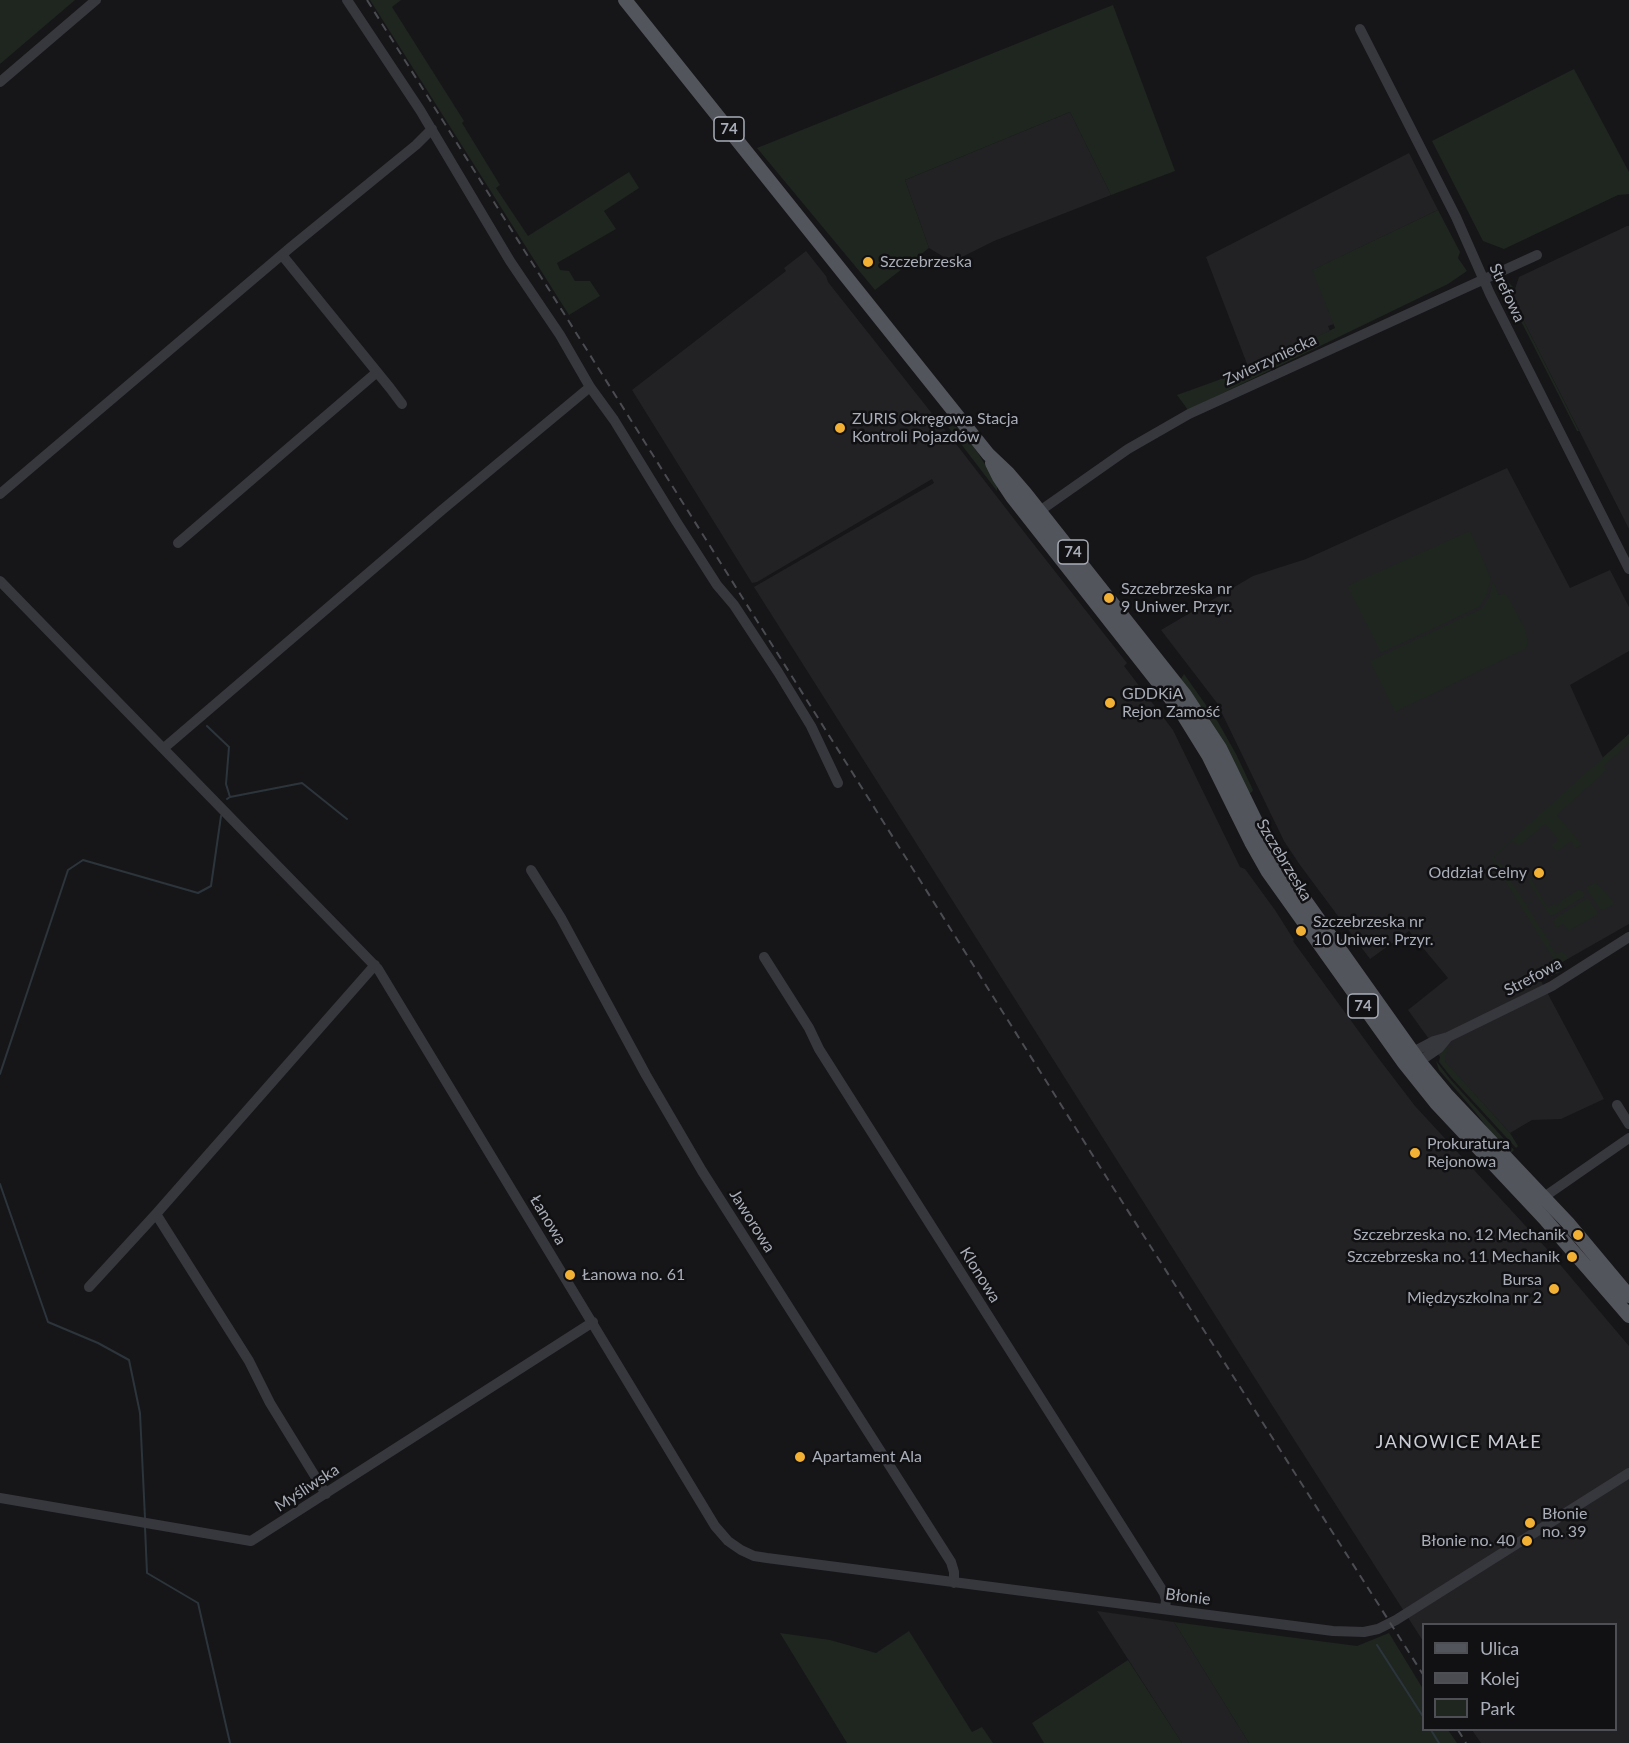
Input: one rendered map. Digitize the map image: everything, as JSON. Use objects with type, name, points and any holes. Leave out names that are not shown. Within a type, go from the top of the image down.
[{"type":"main road","name":"Szczebrzeska","points":[[625,0],[986,452],[999,477],[1035,515],[1182,714],[1208,754],[1268,872],[1412,1059],[1544,1197],[1629,1296]]},
{"type":"main road","name":"Szczebrzeska","points":[[1412,1059],[1436,1102],[1544,1218],[1629,1316]]},
{"type":"street","points":[[0,82],[96,0]]},
{"type":"street","points":[[347,0],[432,129],[505,254],[560,335],[590,387],[614,420],[717,585],[734,605],[778,672],[811,726],[838,783]]},
{"type":"street","name":"Strefowa","points":[[1360,29],[1456,217],[1483,279],[1629,569]]},
{"type":"street","points":[[0,494],[282,255],[416,145],[432,129]]},
{"type":"street","points":[[282,255],[402,404]]},
{"type":"street","name":"Zwierzyniecka","points":[[1035,515],[1120,455],[1189,414],[1537,255]]},
{"type":"street","points":[[177,543],[377,372]]},
{"type":"street","points":[[164,748],[442,510],[590,387]]},
{"type":"street","name":"Łanowa","points":[[0,580],[375,965],[713,1522]]},
{"type":"street","name":"Jaworowa","points":[[531,870],[561,918],[646,1075],[702,1171],[951,1562],[954,1583]]},
{"type":"street","name":"Strefowa","points":[[1412,1059],[1439,1048],[1448,1037],[1552,986],[1629,937]]},
{"type":"street","name":"Klonowa","points":[[764,957],[809,1028],[819,1049],[1164,1593],[1165,1609]]},
{"type":"street","points":[[89,1287],[375,965]]},
{"type":"street","points":[[1617,1105],[1629,1124]]},
{"type":"street","points":[[1544,1197],[1629,1138]]},
{"type":"street","points":[[156,1214],[249,1361],[270,1403],[326,1494]]},
{"type":"street","name":"Myśliwska","points":[[0,1497],[251,1541],[593,1323]]},
{"type":"street","name":"Błonie","points":[[713,1522],[720,1533],[732,1544],[758,1557],[1342,1632],[1364,1632],[1396,1620],[1629,1473]]},
{"type":"shaded area","points":[[1070,112],[1111,195],[994,241],[952,262],[929,248],[905,180]]},
{"type":"shaded area","points":[[1409,153],[1438,210],[1313,270],[1334,324],[1328,326],[1330,331],[1249,369],[1206,257]]},
{"type":"shaded area","points":[[1629,226],[1629,529],[1512,298],[1519,277]]},
{"type":"shaded area","points":[[806,251],[826,276],[828,282],[1127,663],[1124,666],[1173,730],[1240,867],[1245,869],[1275,910],[1293,941],[1376,1055],[1415,1106],[1546,1248],[1629,1346],[1629,1743],[1481,1743],[1473,1731],[1617,1731],[1617,1623],[1422,1623],[1422,1639],[754,587],[934,483],[932,479],[752,583],[632,390],[786,271],[784,268]]},
{"type":"shaded area","points":[[1507,468],[1570,588],[1610,570],[1629,607],[1629,651],[1570,685],[1603,758],[1629,734],[1629,924],[1557,965],[1560,972],[1541,981],[1604,1099],[1561,1119],[1532,1120],[1510,1133],[1447,1064],[1408,1010],[1448,978],[1409,931],[1370,959],[1284,841],[1217,703],[1161,630],[1253,576],[1306,559]]},
{"type":"shaded area","points":[[1097,1611],[1174,1622],[1249,1743],[1182,1743]]},
{"type":"green space","points":[[0,0],[75,0],[0,64]]},
{"type":"green space","points":[[370,0],[401,0],[392,7],[464,121],[462,123],[500,185],[496,188],[528,236],[629,172],[639,188],[604,211],[616,229],[557,263],[560,270],[569,271],[575,281],[590,281],[600,296],[569,315]]},
{"type":"green space","points":[[1113,5],[1175,171],[1111,195],[1070,112],[905,180],[929,248],[875,290],[757,148]]},
{"type":"green space","points":[[1574,69],[1629,172],[1629,194],[1618,195],[1504,249],[1483,241],[1432,141]]},
{"type":"green space","points":[[1438,210],[1460,252],[1458,258],[1467,271],[1448,284],[1188,410],[1177,395],[1249,369],[1335,328],[1312,270]]},
{"type":"green space","points":[[1506,280],[1515,289],[1512,298],[1579,431],[1523,325],[1500,292],[1502,282]]},
{"type":"green space","points":[[948,427],[959,428],[978,453],[997,484],[997,491]]},
{"type":"green space","points":[[1470,531],[1491,578],[1486,597],[1479,607],[1381,653],[1347,586]]},
{"type":"green space","points":[[1493,581],[1499,595],[1506,594],[1525,629],[1528,644],[1525,649],[1395,712],[1370,661],[1481,609],[1489,597]]},
{"type":"green space","points":[[1184,674],[1218,722],[1236,754],[1252,792],[1248,794],[1181,679]]},
{"type":"green space","points":[[1629,734],[1629,743],[1604,766],[1607,770],[1557,815],[1582,845],[1575,849],[1571,841],[1560,850],[1556,850],[1551,846],[1558,839],[1545,824],[1519,846],[1512,841],[1494,857],[1503,867],[1509,865],[1504,869],[1511,880],[1516,877],[1511,881],[1518,892],[1524,890],[1519,893],[1526,904],[1532,902],[1527,906],[1534,917],[1539,914],[1534,918],[1541,929],[1547,926],[1542,930],[1549,941],[1554,938],[1549,943],[1556,954],[1563,951],[1569,958],[1557,965],[1491,858]]},
{"type":"green space","points":[[1531,878],[1548,908],[1554,904],[1556,906],[1578,890],[1583,891],[1585,896],[1550,916],[1529,883]]},
{"type":"green space","points":[[1594,883],[1599,885],[1614,902],[1613,905],[1604,910],[1600,909],[1587,890],[1587,887]]},
{"type":"green space","points":[[1586,899],[1597,911],[1597,915],[1568,931],[1563,924],[1556,928],[1555,918]]},
{"type":"green space","points":[[1448,1046],[1445,1061],[1510,1133],[1518,1146],[1516,1148],[1439,1062],[1438,1054]]},
{"type":"green space","points":[[1436,1061],[1514,1150],[1511,1153],[1496,1139],[1439,1070]]},
{"type":"green space","points":[[1174,1622],[1357,1646],[1389,1633],[1422,1687],[1422,1731],[1449,1731],[1457,1743],[1249,1743]]},
{"type":"green space","points":[[909,1631],[972,1732],[982,1727],[993,1743],[847,1743],[780,1633],[830,1640],[876,1653]]},
{"type":"green space","points":[[1128,1660],[1182,1743],[1044,1743],[1032,1723]]},
{"type":"waterway","points":[[207,726],[229,747],[226,784],[230,797],[227,799]]},
{"type":"waterway","points":[[230,797],[302,783],[347,819]]},
{"type":"waterway","points":[[0,1074],[68,870],[83,860],[198,893],[211,886],[221,816]]},
{"type":"waterway","points":[[0,1184],[48,1322],[98,1343],[129,1360],[140,1413],[145,1518]]},
{"type":"waterway","points":[[145,1527],[147,1573],[198,1603],[230,1743]]},
{"type":"waterway","points":[[1377,1645],[1422,1715]]},
{"type":"waterway","points":[[1432,1731],[1439,1743]]},
{"type":"railway","points":[[367,0],[1107,1178],[1422,1673]]},
{"type":"railway","points":[[1459,1731],[1466,1743]]},
{"type":"place","name":"Szczebrzeska","points":[[868,262]]},
{"type":"place","name":"ZURIS Okręgowa Stacja Kontroli Pojazdów","points":[[840,428]]},
{"type":"place","name":"Szczebrzeska nr 9 Uniwer. Przyr.","points":[[1109,598]]},
{"type":"place","name":"GDDKiA Rejon Zamość","points":[[1110,703]]},
{"type":"place","name":"Oddział Celny","points":[[1539,873]]},
{"type":"place","name":"Szczebrzeska nr 10 Uniwer. Przyr.","points":[[1301,931]]},
{"type":"place","name":"Prokuratura Rejonowa","points":[[1415,1153]]},
{"type":"place","name":"Szczebrzeska no. 12 Mechanik","points":[[1578,1235]]},
{"type":"place","name":"Szczebrzeska no. 11 Mechanik","points":[[1572,1257]]},
{"type":"place","name":"Łanowa no. 61","points":[[570,1275]]},
{"type":"place","name":"Bursa Międzyszkolna nr 2","points":[[1554,1289]]},
{"type":"place","name":"Apartament Ala","points":[[800,1457]]},
{"type":"place","name":"Błonie no. 39","points":[[1530,1523]]},
{"type":"place","name":"Błonie no. 40","points":[[1527,1541]]},
{"type":"district","name":"JANOWICE MAŁE","points":[[1459,1442]]}]
